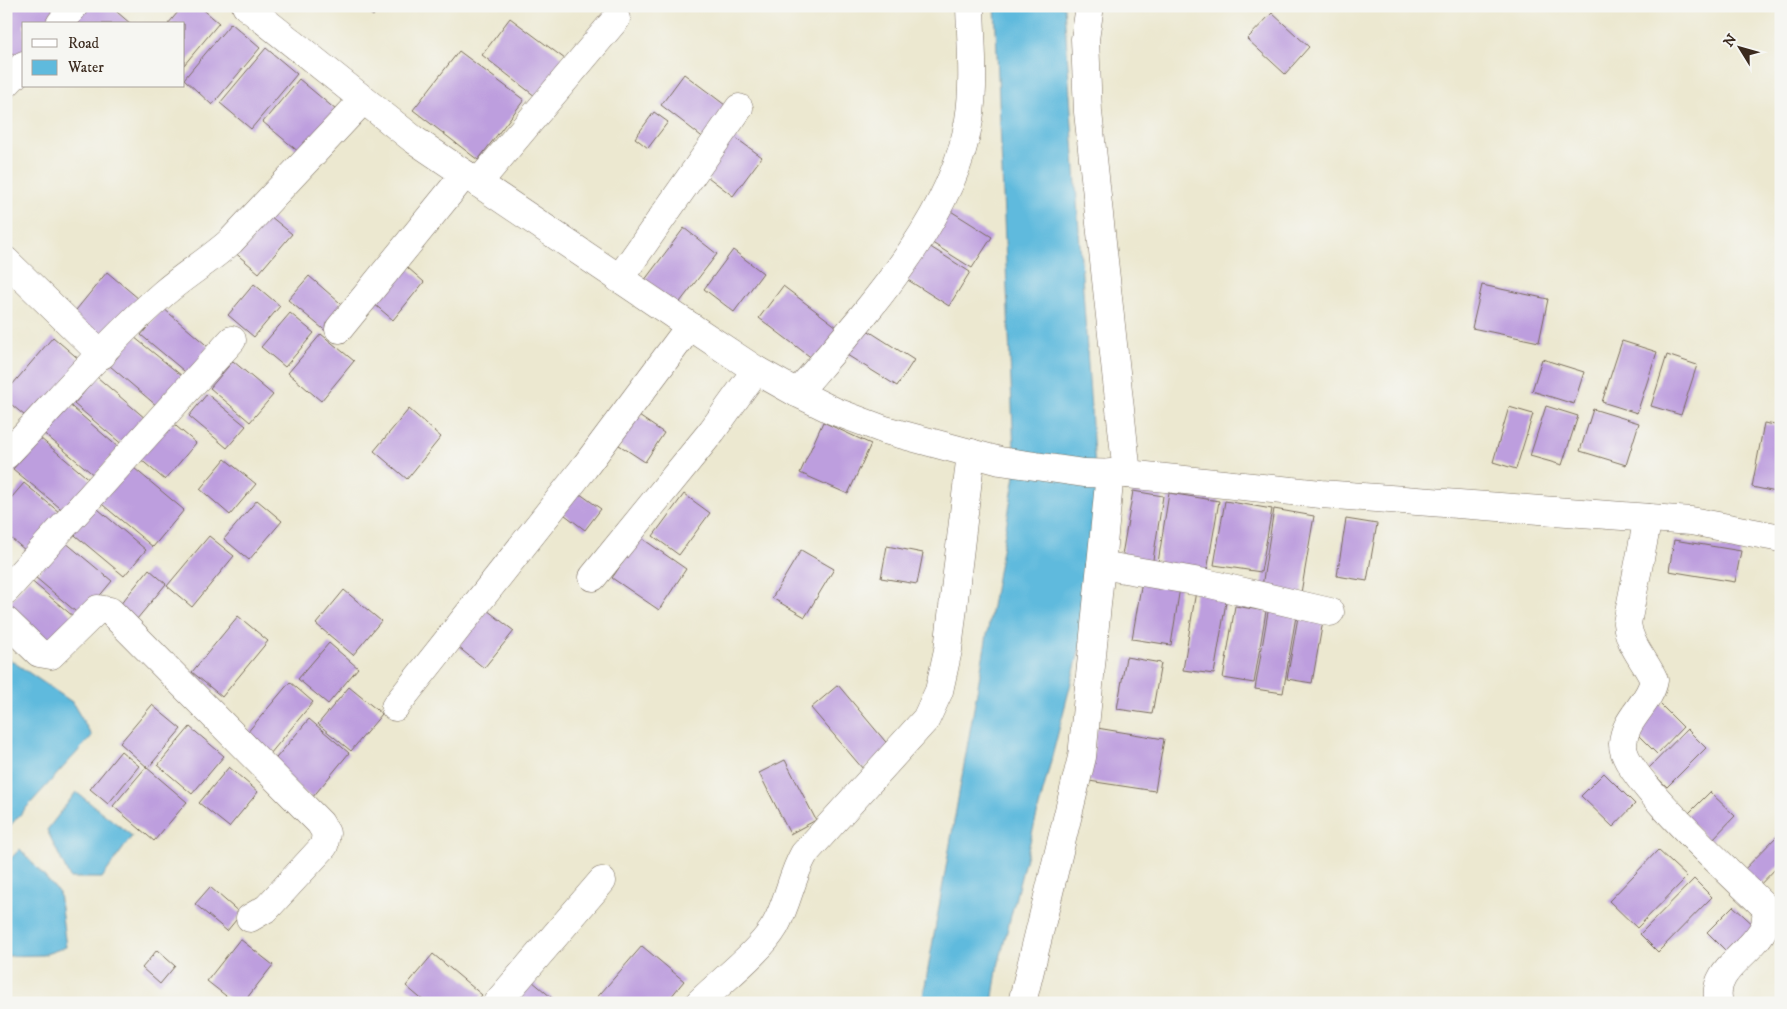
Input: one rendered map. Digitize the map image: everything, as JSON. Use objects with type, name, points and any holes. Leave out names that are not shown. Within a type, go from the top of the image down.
[{"type":"street","points":[[62,22],[74,6]]},
{"type":"street","points":[[246,6],[363,100],[472,179],[756,370],[834,411],[885,430],[1000,461],[1107,474],[1321,494],[1691,521],[1781,538]]},
{"type":"street","points":[[797,393],[888,285],[939,206],[948,186],[962,152],[969,120],[972,88],[970,6]]},
{"type":"street","points":[[1022,1003],[1082,757],[1101,565],[1107,474],[1088,112],[1086,39],[1090,6]]},
{"type":"street","points":[[338,329],[616,19]]},
{"type":"street","points":[[6,84],[22,66]]},
{"type":"street","points":[[6,455],[164,293],[210,260],[231,241],[363,100]]},
{"type":"street","points":[[619,279],[739,108]]},
{"type":"street","points":[[6,261],[102,355]]},
{"type":"street","points":[[396,706],[584,468],[690,326]]},
{"type":"street","points":[[6,590],[232,340]]},
{"type":"street","points":[[593,577],[712,431],[756,370]]},
{"type":"street","points":[[699,1003],[752,953],[774,927],[783,909],[794,871],[804,854],[926,719],[939,691],[948,650],[971,453]]},
{"type":"street","points":[[1648,518],[1627,623],[1628,633],[1635,649],[1654,680],[1652,691],[1628,726],[1622,747],[1627,761],[1657,798],[1767,909],[1765,925],[1721,979],[1716,994],[1719,1003]]},
{"type":"street","points":[[1101,565],[1206,583],[1330,612]]},
{"type":"street","points":[[6,621],[39,653],[51,656],[98,609],[110,611],[320,823],[326,833],[324,846],[267,908],[250,918]]},
{"type":"street","points":[[497,1003],[602,881]]},
{"type":"water","points":[[995,6],[1064,6],[1099,529],[1081,644],[997,970],[992,1003],[922,1003],[1015,476]]},
{"type":"water","points":[[6,657],[72,702],[92,736],[6,830]]},
{"type":"water","points":[[76,792],[132,836],[102,878],[70,878],[47,830]]},
{"type":"water","points":[[20,849],[59,893],[66,947],[43,955],[6,956],[6,863]]},
{"type":"building","points":[[6,6],[61,6],[48,22],[22,22],[22,53],[18,58],[6,48]]},
{"type":"building","points":[[82,6],[110,6],[129,22],[77,22]]},
{"type":"building","points":[[183,6],[199,6],[219,23],[185,64],[185,22],[170,22]]},
{"type":"building","points":[[361,6],[381,6],[373,16]]},
{"type":"building","points":[[1272,13],[1309,47],[1285,74],[1247,39]]},
{"type":"building","points":[[510,18],[569,62],[540,100],[482,55]]},
{"type":"building","points":[[231,23],[260,48],[212,105],[185,78]]},
{"type":"building","points":[[266,48],[297,74],[251,129],[220,103]]},
{"type":"building","points":[[459,51],[524,100],[478,160],[413,110]]},
{"type":"building","points":[[684,74],[729,108],[705,139],[661,105]]},
{"type":"building","points":[[299,79],[342,115],[306,158],[263,122]]},
{"type":"building","points":[[654,112],[668,122],[648,148],[635,138]]},
{"type":"building","points":[[729,133],[762,157],[733,196],[700,171]]},
{"type":"building","points":[[946,208],[992,237],[972,268],[926,239]]},
{"type":"building","points":[[265,212],[292,234],[259,273],[233,251]]},
{"type":"building","points":[[684,228],[717,254],[677,306],[644,281]]},
{"type":"building","points":[[921,241],[970,272],[949,306],[900,275]]},
{"type":"building","points":[[733,250],[763,273],[734,312],[704,289]]},
{"type":"building","points":[[399,260],[424,282],[393,320],[367,298]]},
{"type":"building","points":[[107,272],[139,299],[104,342],[72,315]]},
{"type":"building","points":[[309,276],[347,309],[328,333],[288,300]]},
{"type":"building","points":[[254,284],[280,306],[254,337],[228,315]]},
{"type":"building","points":[[1482,285],[1548,299],[1539,342],[1472,328]]},
{"type":"building","points":[[783,286],[841,330],[817,362],[759,318]]},
{"type":"building","points":[[163,308],[212,350],[190,376],[141,335]]},
{"type":"building","points":[[290,313],[314,333],[285,367],[261,347]]},
{"type":"building","points":[[864,328],[914,360],[897,386],[847,355]]},
{"type":"building","points":[[321,334],[354,361],[321,401],[288,373]]},
{"type":"building","points":[[53,337],[81,361],[31,421],[6,400],[6,392]]},
{"type":"building","points":[[134,337],[182,376],[157,406],[110,366]]},
{"type":"building","points":[[1622,341],[1657,352],[1637,413],[1602,402]]},
{"type":"building","points":[[1667,355],[1697,365],[1681,415],[1651,406]]},
{"type":"building","points":[[1542,359],[1584,372],[1574,404],[1532,391]]},
{"type":"building","points":[[233,361],[273,395],[250,422],[210,388]]},
{"type":"building","points":[[97,377],[146,419],[124,446],[74,404]]},
{"type":"building","points":[[207,394],[246,426],[227,448],[189,416]]},
{"type":"building","points":[[66,402],[119,448],[95,476],[41,431]]},
{"type":"building","points":[[1546,406],[1578,416],[1562,465],[1530,456]]},
{"type":"building","points":[[1509,407],[1533,414],[1516,469],[1493,462]]},
{"type":"building","points":[[409,409],[441,437],[407,479],[374,451]]},
{"type":"building","points":[[1593,409],[1639,423],[1626,465],[1580,451]]},
{"type":"building","points":[[636,414],[664,433],[645,462],[616,443]]},
{"type":"building","points":[[170,421],[196,443],[165,480],[139,458]]},
{"type":"building","points":[[823,422],[871,444],[848,494],[800,473]]},
{"type":"building","points":[[1764,423],[1781,426],[1781,493],[1752,487]]},
{"type":"building","points":[[40,438],[91,481],[65,512],[13,469]]},
{"type":"building","points":[[225,459],[256,484],[230,515],[200,489]]},
{"type":"building","points":[[128,463],[184,510],[153,547],[97,500]]},
{"type":"building","points":[[24,483],[65,517],[32,556],[6,534],[6,504]]},
{"type":"building","points":[[576,491],[601,509],[585,530],[561,512]]},
{"type":"building","points":[[1133,491],[1163,496],[1152,566],[1121,561]]},
{"type":"building","points":[[1169,493],[1219,501],[1206,577],[1157,569]]},
{"type":"building","points":[[684,494],[710,513],[679,555],[653,536]]},
{"type":"building","points":[[257,500],[282,521],[249,560],[224,539]]},
{"type":"building","points":[[1225,501],[1272,509],[1261,572],[1214,565]]},
{"type":"building","points":[[92,504],[146,550],[124,576],[70,531]]},
{"type":"building","points":[[1274,509],[1314,516],[1300,599],[1261,593]]},
{"type":"building","points":[[1346,519],[1377,524],[1367,581],[1337,576]]},
{"type":"building","points":[[209,536],[234,556],[192,607],[167,586]]},
{"type":"building","points":[[640,537],[686,569],[659,610],[612,578]]},
{"type":"building","points":[[1674,540],[1741,551],[1735,582],[1669,571]]},
{"type":"building","points":[[65,542],[112,581],[82,617],[35,577]]},
{"type":"building","points":[[887,546],[923,553],[917,584],[881,578]]},
{"type":"building","points":[[801,550],[834,569],[805,617],[772,598]]},
{"type":"building","points":[[149,569],[166,584],[132,625],[115,611]]},
{"type":"building","points":[[1143,575],[1181,581],[1171,645],[1132,639]]},
{"type":"building","points":[[29,579],[74,617],[49,647],[6,611],[6,607]]},
{"type":"building","points":[[344,590],[381,621],[353,655],[316,624]]},
{"type":"building","points":[[1196,591],[1227,596],[1214,674],[1183,670]]},
{"type":"building","points":[[1235,606],[1266,611],[1254,683],[1223,678]]},
{"type":"building","points":[[1269,606],[1297,610],[1283,693],[1255,689]]},
{"type":"building","points":[[487,610],[514,631],[484,668],[458,647]]},
{"type":"building","points":[[238,616],[268,641],[222,697],[192,672]]},
{"type":"building","points":[[1298,617],[1323,621],[1312,683],[1287,679]]},
{"type":"building","points":[[329,643],[358,668],[328,704],[298,679]]},
{"type":"building","points":[[1126,657],[1161,663],[1152,714],[1117,709]]},
{"type":"building","points":[[290,682],[313,702],[270,754],[246,734]]},
{"type":"building","points":[[838,685],[890,747],[863,769],[811,708]]},
{"type":"building","points":[[349,687],[382,714],[351,751],[318,724]]},
{"type":"building","points":[[1659,703],[1683,727],[1657,754],[1633,730]]},
{"type":"building","points":[[152,705],[181,729],[148,768],[120,743]]},
{"type":"building","points":[[309,719],[349,753],[312,798],[271,764]]},
{"type":"building","points":[[190,727],[224,756],[192,794],[158,765]]},
{"type":"building","points":[[1097,728],[1164,739],[1155,791],[1089,781]]},
{"type":"building","points":[[1687,729],[1706,748],[1667,787],[1648,769]]},
{"type":"building","points":[[121,751],[139,766],[108,804],[90,789]]},
{"type":"building","points":[[785,760],[816,820],[790,834],[759,773]]},
{"type":"building","points":[[146,767],[187,802],[154,841],[113,806]]},
{"type":"building","points":[[229,767],[258,792],[229,827],[199,803]]},
{"type":"building","points":[[1604,773],[1635,804],[1613,827],[1581,796]]},
{"type":"building","points":[[1710,792],[1735,816],[1710,842],[1685,817]]},
{"type":"building","points":[[1781,832],[1781,863],[1752,893],[1736,878]]},
{"type":"building","points":[[1658,850],[1687,877],[1637,928],[1609,901]]},
{"type":"building","points":[[1694,879],[1712,897],[1658,952],[1640,934]]},
{"type":"building","points":[[210,887],[241,914],[227,931],[195,904]]},
{"type":"building","points":[[1733,906],[1757,928],[1730,955],[1707,932]]},
{"type":"building","points":[[240,939],[273,965],[243,1003],[235,1003],[207,981]]},
{"type":"building","points":[[642,946],[684,981],[666,1003],[596,1003],[594,1001]]},
{"type":"building","points":[[157,950],[175,966],[160,984],[142,968]]},
{"type":"building","points":[[433,954],[482,995],[476,1003],[426,1003],[406,986]]},
{"type":"building","points":[[532,981],[558,1003],[513,1003]]}]
